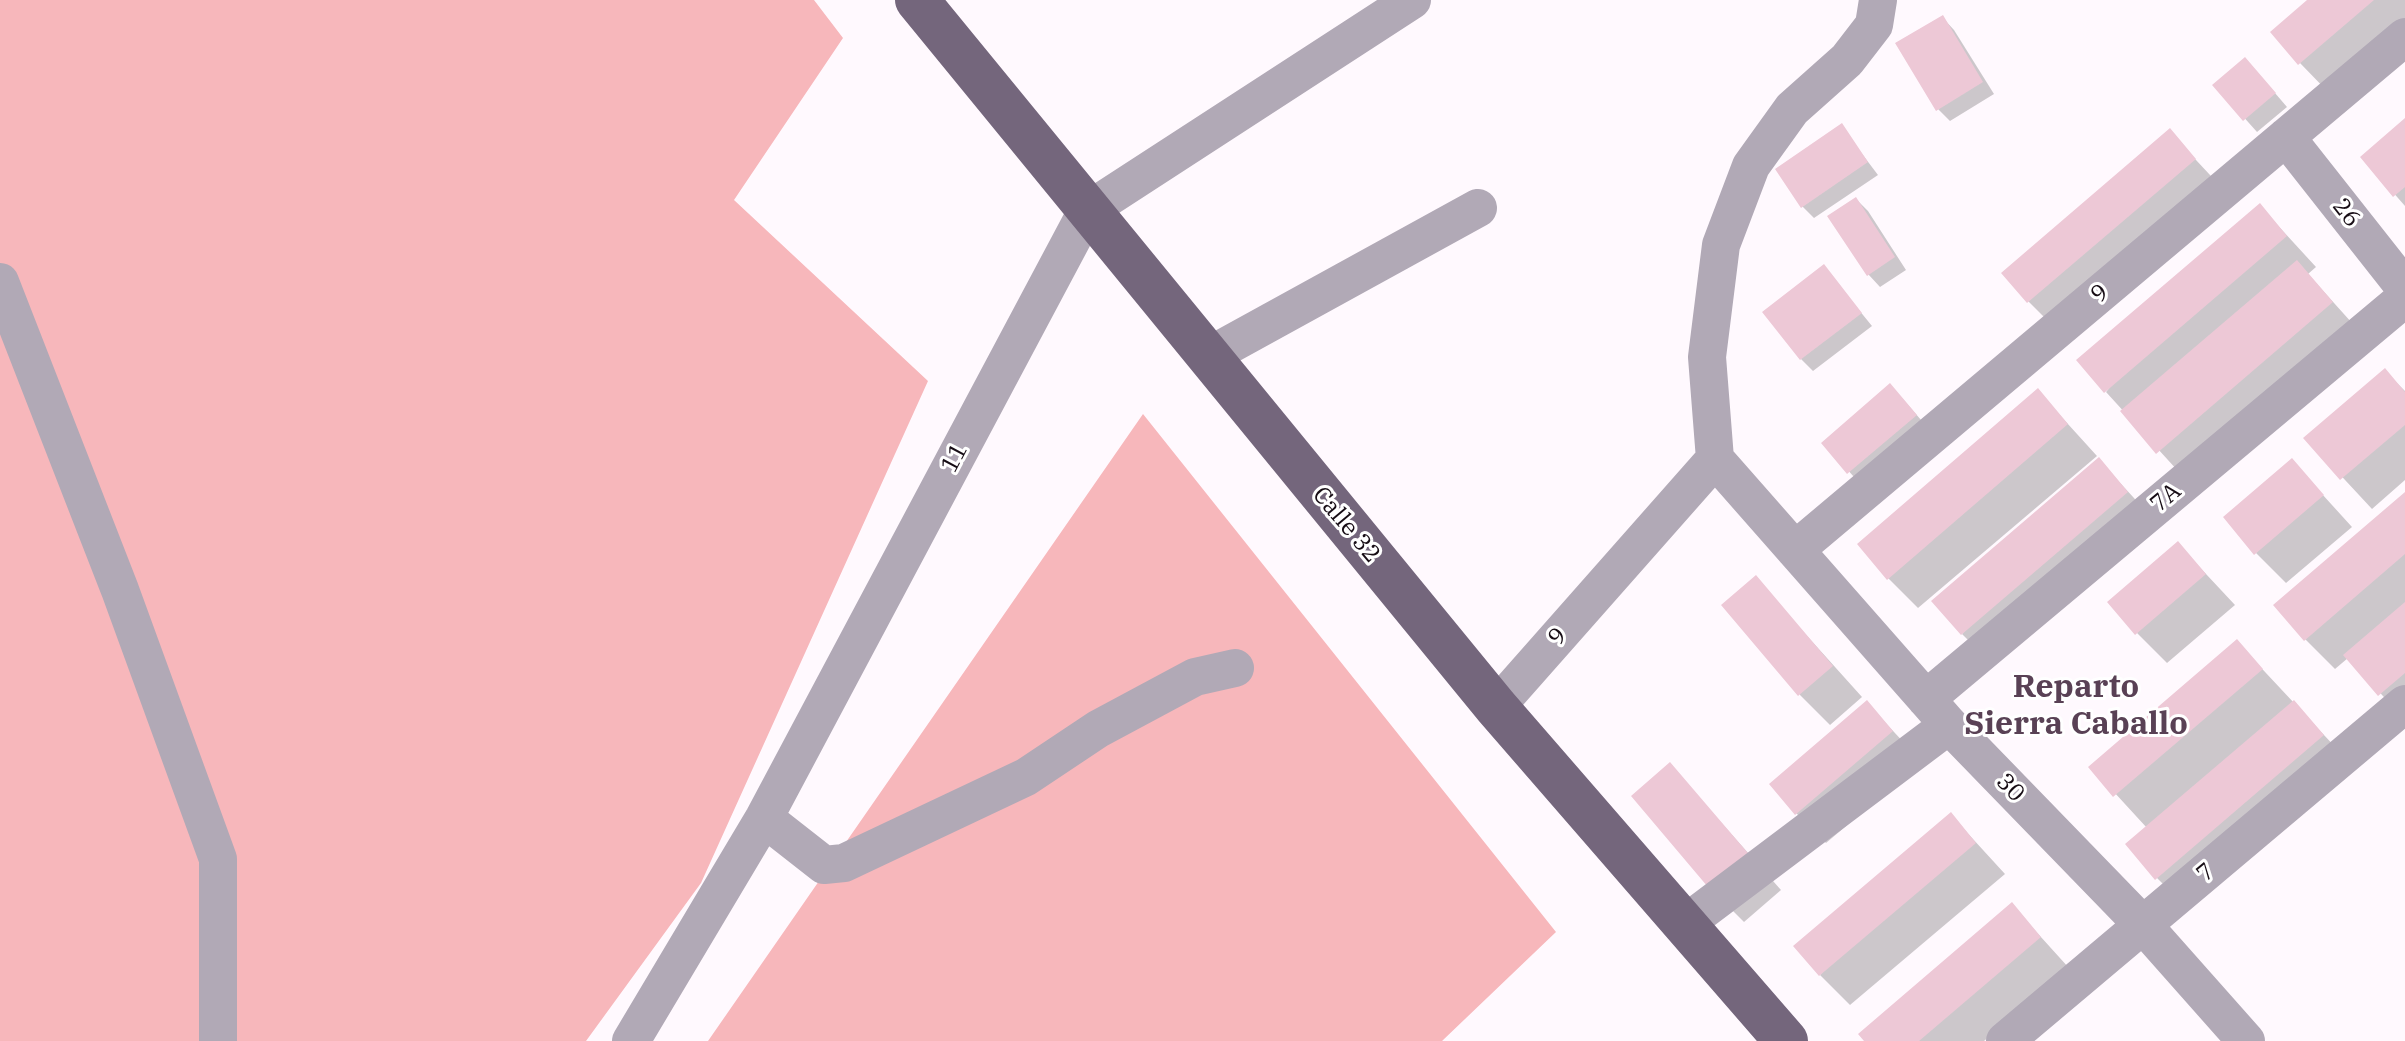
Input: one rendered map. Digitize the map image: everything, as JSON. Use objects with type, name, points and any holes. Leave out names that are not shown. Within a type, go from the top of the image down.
[{"type":"main road","name":"Calle 32","points":[[917,0],[1496,707],[1786,1041]]},
{"type":"street","points":[[1715,459],[1707,357],[1721,245],[1751,166],[1792,109],[1847,60],[1865,37],[1874,25],[1878,0]]},
{"type":"street","name":"11","points":[[631,1041],[764,818],[1087,211],[1401,3]]},
{"type":"street","name":"9","points":[[1795,550],[2405,37]]},
{"type":"street","name":"26","points":[[2286,137],[2405,288]]},
{"type":"street","points":[[1207,357],[1478,208]]},
{"type":"street","points":[[0,282],[120,590],[218,859],[218,1041]]},
{"type":"street","name":"7A","points":[[1686,923],[1938,712],[2405,298]]},
{"type":"street","name":"30","points":[[1715,459],[1938,712],[2144,926],[2246,1041]]},
{"type":"street","name":"9","points":[[1496,707],[1715,459]]},
{"type":"street","points":[[764,818],[824,865],[844,863],[876,851],[1026,777],[1098,729],[1195,677],[1235,668]]},
{"type":"street","name":"7","points":[[2005,1041],[2405,704]]},
{"type":"shaded area","points":[[0,0],[814,0],[843,38],[734,200],[928,381],[701,883],[586,1041],[0,1041]]},
{"type":"shaded area","points":[[1143,414],[1556,932],[1442,1041],[708,1041]]},
{"type":"building","points":[[2307,0],[2374,0],[2298,65],[2270,32]]},
{"type":"building","points":[[1943,15],[1983,82],[1936,111],[1895,43]]},
{"type":"building","points":[[2245,57],[2276,93],[2243,121],[2212,85]]},
{"type":"building","points":[[2405,118],[2405,187],[2393,197],[2360,157]]},
{"type":"building","points":[[1842,123],[1868,162],[1801,208],[1775,169]]},
{"type":"building","points":[[2170,128],[2196,159],[2027,303],[2001,273]]},
{"type":"building","points":[[1856,197],[1895,257],[1867,276],[1827,216]]},
{"type":"building","points":[[2260,203],[2287,236],[2104,393],[2076,360]]},
{"type":"building","points":[[2297,260],[2333,302],[2156,454],[2120,411]]},
{"type":"building","points":[[1824,264],[1862,313],[1800,360],[1762,312]]},
{"type":"building","points":[[2385,368],[2405,392],[2405,425],[2340,480],[2303,438]]},
{"type":"building","points":[[1890,383],[1917,415],[1847,474],[1821,443]]},
{"type":"building","points":[[2038,388],[2068,424],[1887,580],[1857,544]]},
{"type":"building","points":[[2099,457],[2128,492],[1961,635],[1931,601]]},
{"type":"building","points":[[2292,458],[2324,495],[2254,555],[2223,517]]},
{"type":"building","points":[[2405,492],[2405,554],[2304,641],[2273,605]]},
{"type":"building","points":[[2178,541],[2206,574],[2135,635],[2107,602]]},
{"type":"building","points":[[1756,575],[1833,666],[1798,696],[1721,605]]},
{"type":"building","points":[[2405,602],[2405,673],[2378,696],[2343,655]]},
{"type":"building","points":[[2237,639],[2263,669],[2113,797],[2088,767]]},
{"type":"building","points":[[1867,700],[1893,731],[1795,815],[1769,784]]},
{"type":"building","points":[[2294,700],[2324,735],[2155,880],[2125,844]]},
{"type":"building","points":[[1670,762],[1753,859],[1713,893],[1631,796]]},
{"type":"building","points":[[1951,812],[1976,843],[1819,976],[1793,946]]},
{"type":"building","points":[[2012,902],[2041,937],[1919,1041],[1864,1041],[1858,1034]]},
{"type":"district","name":"Reparto Sierra Caballo","points":[[2076,706]]}]
